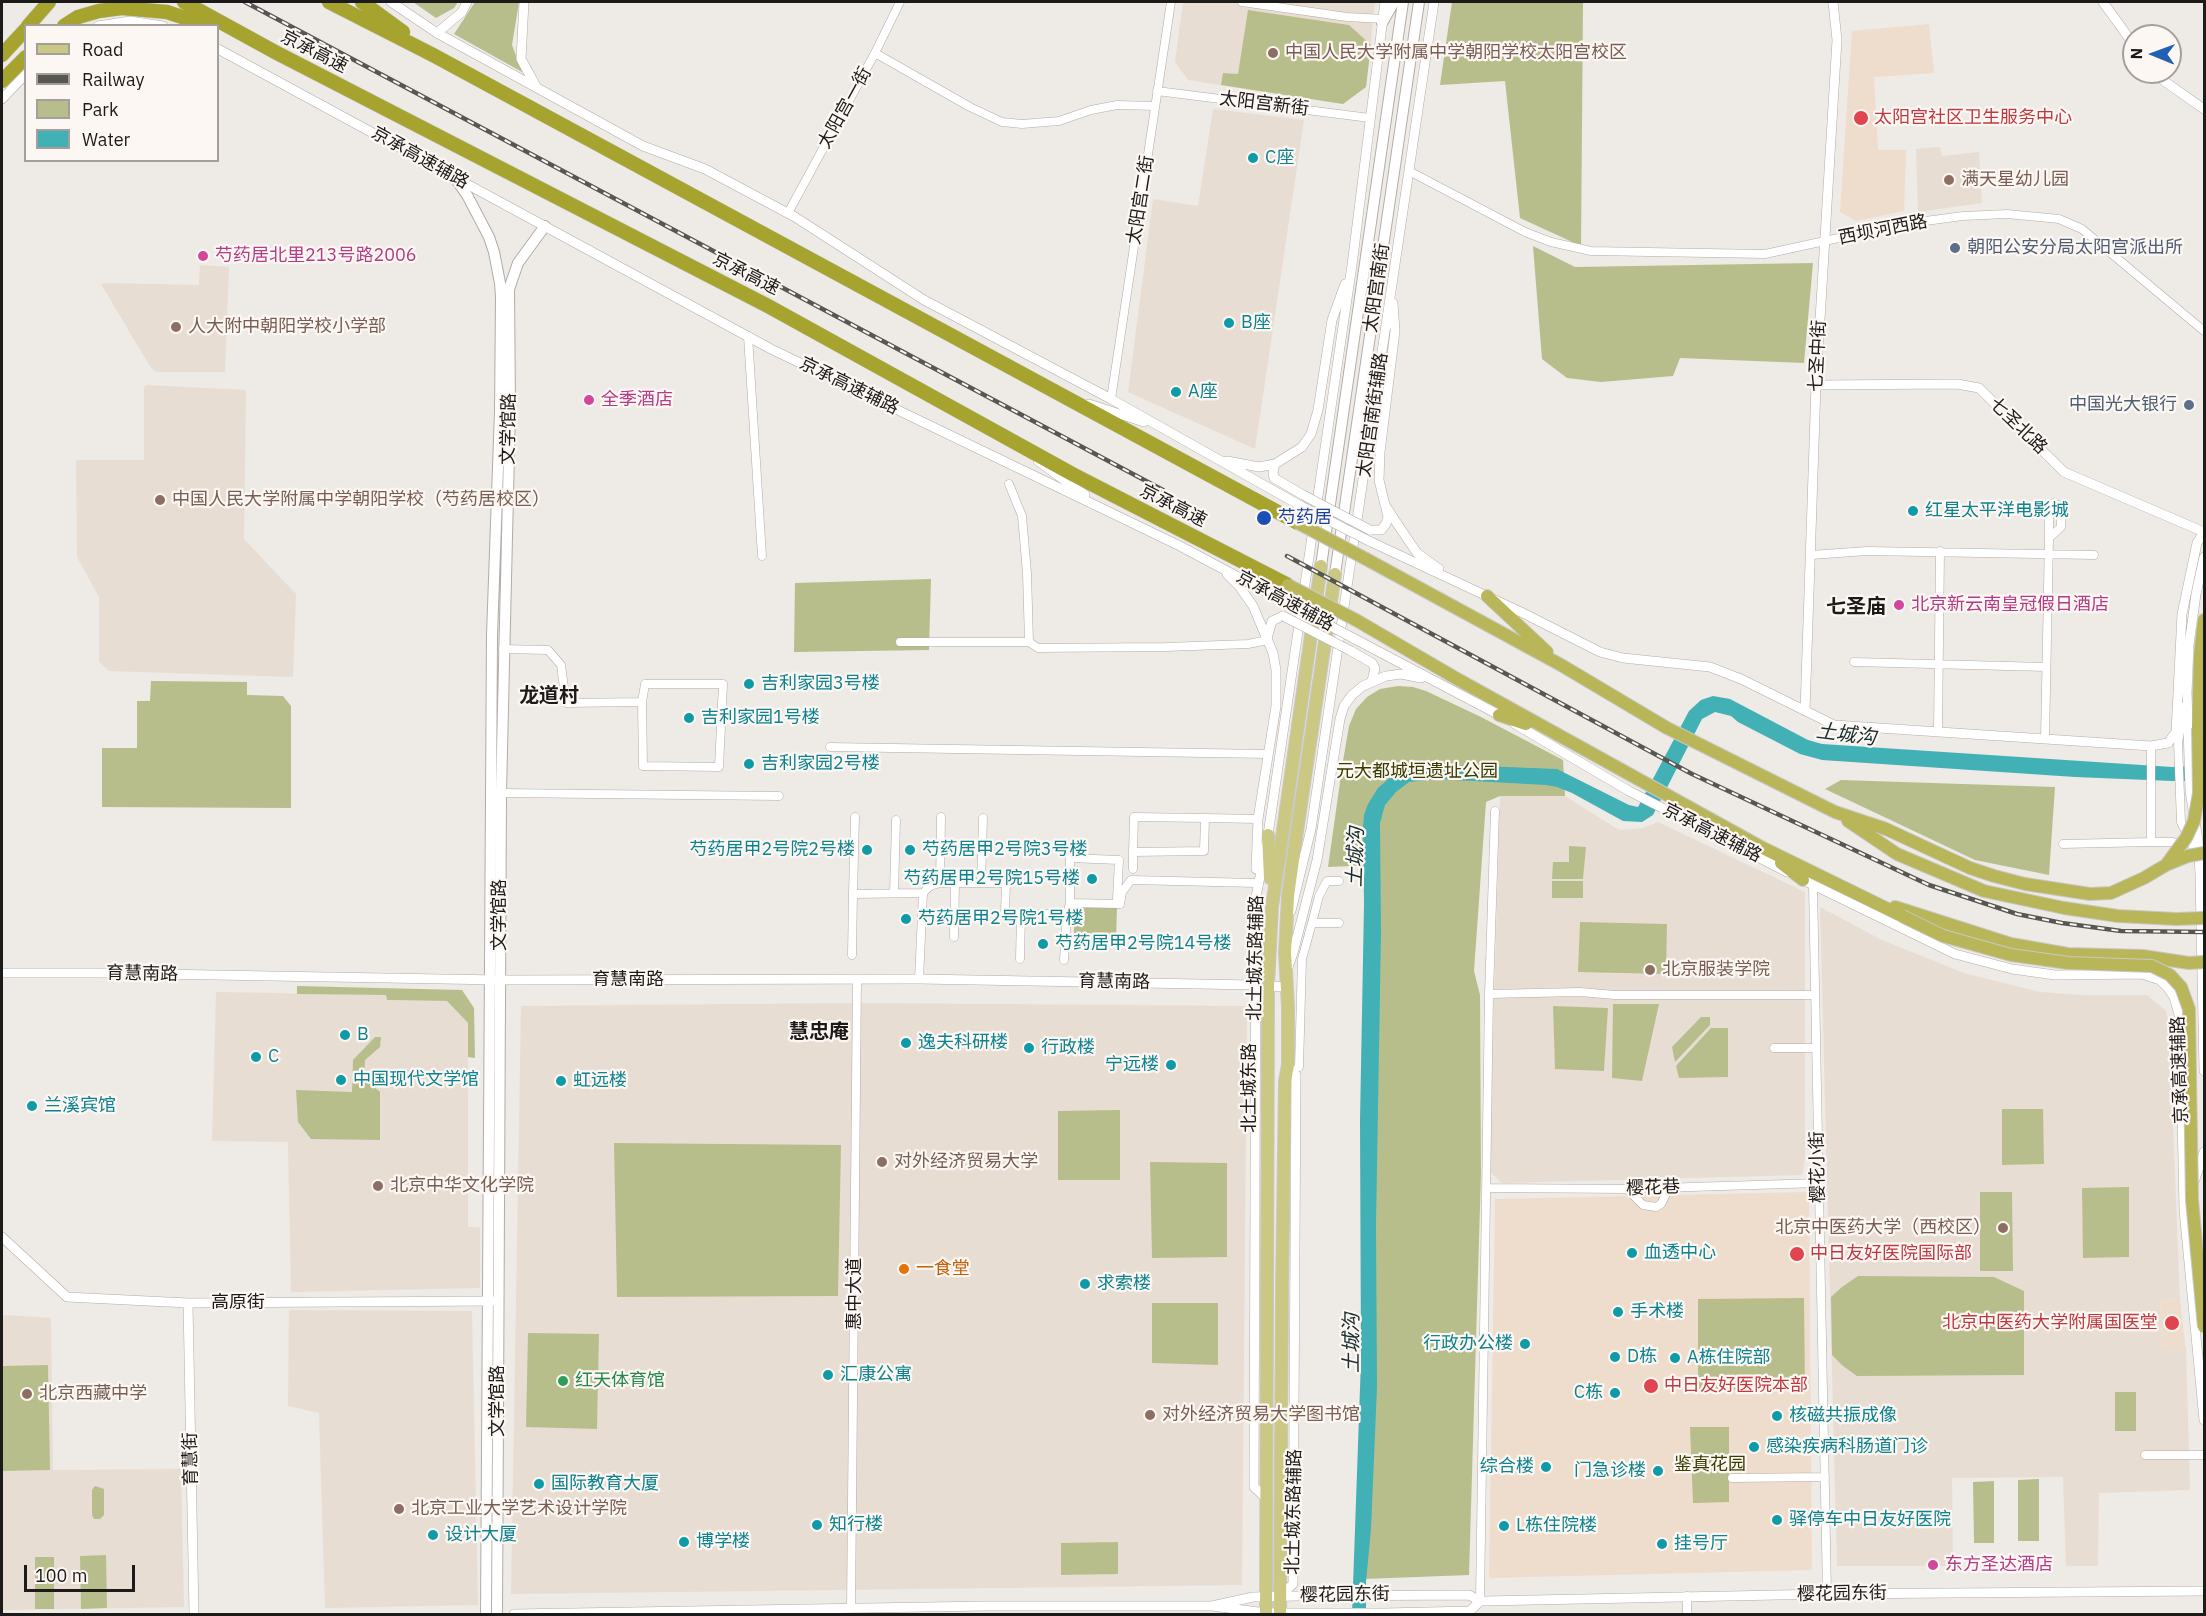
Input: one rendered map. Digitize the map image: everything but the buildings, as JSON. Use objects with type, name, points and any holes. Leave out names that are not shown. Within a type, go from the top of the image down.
[{"type":"highway","points":[[30,24],[49,2]]},
{"type":"highway","name":"京承高速","points":[[184,2],[274,52],[768,306],[1074,475],[1288,585]]},
{"type":"highway","points":[[329,2],[433,55],[1366,559],[1561,665],[1667,728],[1835,812],[1897,854],[1984,891],[2118,916],[2205,918]]},
{"type":"highway","points":[[362,2],[433,55]]},
{"type":"highway","points":[[68,24],[88,14],[122,8],[164,13],[202,24]]},
{"type":"highway","points":[[219,29],[274,52]]},
{"type":"highway","points":[[2,55],[24,30]]},
{"type":"highway","points":[[2,81],[24,59]]},
{"type":"highway","points":[[1288,585],[1356,620],[1761,847],[1943,936],[2011,955],[2068,963],[2152,966],[2170,975],[2181,987],[2189,1009],[2192,1200],[2205,1327]]},
{"type":"highway","points":[[1487,596],[1561,665]]},
{"type":"highway","points":[[2166,865],[2186,838],[2194,821],[2199,793],[2200,655],[2205,620]]},
{"type":"highway","points":[[1499,715],[1553,732]]},
{"type":"highway","points":[[1835,812],[1886,829],[1994,876],[2090,894],[2111,892],[2199,851]]},
{"type":"highway","points":[[1761,847],[1808,882]]},
{"type":"highway","points":[[1860,896],[2011,944],[2068,954],[2144,956],[2189,963],[2205,962]]},
{"type":"main road","points":[[1382,21],[1394,2]]},
{"type":"main road","name":"太阳宫南街","points":[[1321,566],[1403,2]]},
{"type":"main road","name":"太阳宫南街","points":[[1335,574],[1419,5]]},
{"type":"main road","name":"文学馆路","points":[[453,175],[468,195],[479,216],[494,252],[500,283],[500,380],[492,635],[495,980],[493,1301],[486,1614]]},
{"type":"main road","name":"文学馆路","points":[[495,980],[510,410],[508,289],[518,263],[545,226]]},
{"type":"main road","name":"北土城东路","points":[[1266,1614],[1262,985],[1321,566]]},
{"type":"main road","name":"北土城东路","points":[[1280,1614],[1285,1081],[1294,1066],[1286,972],[1286,927],[1296,838],[1335,574]]},
{"type":"main road","points":[[1268,835],[1272,907]]},
{"type":"main road","name":"文学馆路","points":[[493,1301],[498,1614]]},
{"type":"street","points":[[130,21],[140,2]]},
{"type":"street","points":[[391,2],[437,33],[643,146],[705,169],[788,213],[924,300],[1111,399],[1301,506],[1369,541],[1600,652],[1623,658],[1710,667],[1741,679],[1834,725],[2151,746],[2168,743],[2176,732],[2182,614],[2197,543],[2204,532]]},
{"type":"street","points":[[437,33],[462,12],[467,2]]},
{"type":"street","points":[[524,2],[521,59],[537,88]]},
{"type":"street","name":"太阳宫一街","points":[[788,213],[875,53],[900,2]]},
{"type":"street","name":"太阳宫二街","points":[[1111,399],[1171,2]]},
{"type":"street","points":[[1242,2],[1382,21]]},
{"type":"street","points":[[1220,460],[1259,467],[1275,464],[1302,447],[1311,434],[1318,410],[1332,320],[1352,265],[1385,2]]},
{"type":"street","name":"太阳宫南街辅路","points":[[1348,580],[1434,2]]},
{"type":"street","name":"七圣中街","points":[[1806,711],[1816,385],[1837,40],[1833,2]]},
{"type":"street","points":[[2103,2],[2122,28]]},
{"type":"street","points":[[151,23],[164,13]]},
{"type":"street","points":[[111,24],[130,21],[151,23],[164,13]]},
{"type":"street","name":"京承高速辅路","points":[[219,50],[771,349],[1218,566],[1499,715],[1629,791],[1955,954],[2012,969],[2073,976],[2131,973],[2160,980],[2174,997],[2180,1018],[2184,1210],[2205,1420]]},
{"type":"street","points":[[875,53],[970,107],[1002,122],[1022,124],[1059,121],[1091,110],[1117,105],[1155,106]]},
{"type":"street","points":[[2,99],[24,76]]},
{"type":"street","points":[[2168,84],[2205,109]]},
{"type":"street","name":"太阳宫新街","points":[[1157,91],[1370,118]]},
{"type":"street","points":[[1397,160],[1409,171]]},
{"type":"street","name":"西坝河西路","points":[[1409,171],[1525,232],[1551,242],[1579,248],[1622,252],[1766,254],[1903,224],[1963,216],[2007,214],[2060,219],[2082,228],[2205,331]]},
{"type":"street","name":"北土城东路辅路","points":[[1262,985],[1256,897],[1268,835],[1352,265]]},
{"type":"street","points":[[1275,464],[1272,472],[1274,478],[1303,495],[1370,530],[1382,530],[1386,524],[1388,517],[1379,480],[1380,452],[1395,331],[1391,283]]},
{"type":"street","points":[[748,336],[762,556]]},
{"type":"street","name":"七圣北路","points":[[1816,385],[1957,384],[1979,388],[2064,472],[2204,532]]},
{"type":"street","points":[[1066,397],[1163,429]]},
{"type":"street","points":[[1004,436],[1105,510]]},
{"type":"street","points":[[1009,484],[1022,516],[1027,573],[1029,642]]},
{"type":"street","points":[[1385,505],[1417,553],[1453,580]]},
{"type":"street","points":[[2045,739],[2049,538]]},
{"type":"street","points":[[1811,555],[1850,551],[2094,555]]},
{"type":"street","points":[[1938,731],[1940,551]]},
{"type":"street","points":[[2200,874],[2198,840],[2190,790],[2187,693],[2189,645],[2196,594],[2205,557]]},
{"type":"street","points":[[1218,566],[1239,586],[1253,606],[1273,653],[1277,689],[1258,819],[1256,897]]},
{"type":"street","name":"北土城东路辅路","points":[[1286,927],[1311,829],[1348,580]]},
{"type":"street","points":[[1267,639],[1272,621],[1283,616],[1372,663],[1375,668],[1372,681]]},
{"type":"street","points":[[900,642],[1029,642],[1038,648],[1166,647],[1248,644],[1267,639]]},
{"type":"street","points":[[503,649],[548,650],[561,665],[566,703],[642,702]]},
{"type":"street","points":[[1854,662],[2046,667]]},
{"type":"street","points":[[1286,972],[1317,860],[1344,706],[1352,695],[1372,681],[1386,676],[1401,674],[1430,680]]},
{"type":"street","points":[[645,684],[723,684],[719,767],[643,766],[642,702],[645,684]]},
{"type":"street","points":[[2187,693],[2178,742],[2179,791],[2181,822],[2199,851],[2205,1071]]},
{"type":"street","points":[[2151,746],[2151,842]]},
{"type":"street","points":[[830,747],[1267,754]]},
{"type":"street","points":[[501,793],[779,796]]},
{"type":"street","points":[[1479,1614],[1489,994],[1495,811]]},
{"type":"street","points":[[852,955],[855,817]]},
{"type":"street","points":[[940,883],[941,817]]},
{"type":"street","points":[[1133,869],[1134,817],[1258,819]]},
{"type":"street","points":[[981,883],[983,818]]},
{"type":"street","points":[[1133,852],[1204,851],[1205,818]]},
{"type":"street","points":[[894,893],[896,820]]},
{"type":"street","points":[[1311,829],[1317,860]]},
{"type":"street","points":[[2062,844],[2173,842],[2199,851]]},
{"type":"street","points":[[1064,960],[1067,914],[1070,903],[1070,858],[1119,860],[1116,904]]},
{"type":"street","points":[[1070,903],[1120,904],[1122,892],[1131,880],[1256,883]]},
{"type":"street","points":[[1294,1066],[1302,959],[1319,896],[1327,881],[1339,881]]},
{"type":"street","name":"樱花小街","points":[[1808,882],[1815,995],[1827,1594]]},
{"type":"street","points":[[853,894],[922,893],[940,883],[1006,883],[1005,914],[1067,914]]},
{"type":"street","points":[[954,937],[955,883]]},
{"type":"street","points":[[920,980],[922,893]]},
{"type":"street","points":[[1020,959],[1021,914]]},
{"type":"street","points":[[1312,923],[1339,923]]},
{"type":"street","name":"育慧南路","points":[[2,973],[495,980],[920,980],[1287,987]]},
{"type":"street","name":"惠中大道","points":[[851,1608],[858,980]]},
{"type":"street","points":[[1489,994],[1580,992],[1615,995],[1815,995]]},
{"type":"street","points":[[1774,1048],[1816,1048]]},
{"type":"street","points":[[2184,1210],[2205,1152]]},
{"type":"street","name":"樱花巷","points":[[1487,1188],[1628,1189],[1819,1183]]},
{"type":"street","points":[[1628,1189],[1643,1205],[1656,1207],[1661,1204],[1669,1188]]},
{"type":"street","name":"高原街","points":[[2,1237],[67,1297],[188,1303],[493,1301]]},
{"type":"street","name":"育慧街","points":[[188,1303],[194,1614]]},
{"type":"street","points":[[2145,1455],[2205,1455]]},
{"type":"street","points":[[1732,1478],[1825,1477]]},
{"type":"street","name":"樱花园东街","points":[[1212,1606],[1266,1596],[1469,1594],[1479,1600],[2205,1591]]},
{"type":"street","points":[[1687,1596],[1687,1614]]},
{"type":"street","name":"樱花园东街","points":[[1212,1606],[1266,1614],[1385,1613],[1470,1611],[1479,1600]]},
{"type":"street","points":[[514,1614],[851,1608],[970,1610],[1212,1606]]},
{"type":"shaded area","name":"中国人民大学附属中学朝阳学校太阳宫校区","points":[[1183,2],[1375,2],[1366,87],[1343,104],[1188,80],[1175,62]]},
{"type":"shaded area","name":"太阳宫社区卫生服务中心","points":[[1929,24],[1934,73],[1874,77],[1878,150],[1906,150],[1904,211],[1856,221],[1840,212],[1852,31]]},
{"type":"shaded area","points":[[1213,109],[1304,120],[1255,449],[1128,392],[1153,199],[1198,206]]},
{"type":"shaded area","name":"满天星幼儿园","points":[[1940,147],[1942,156],[1979,152],[1982,203],[1918,212],[1916,149]]},
{"type":"shaded area","name":"人大附中朝阳学校小学部","points":[[200,265],[229,267],[225,372],[156,372],[151,368],[101,284],[199,285]]},
{"type":"shaded area","name":"中国人民大学附属中学朝阳学校（芍药居校区）","points":[[146,385],[246,390],[244,539],[296,594],[293,677],[109,671],[99,662],[99,597],[77,557],[76,460],[144,460],[144,388]]},
{"type":"shaded area","name":"北京服装学院","points":[[1500,796],[1565,796],[1619,830],[1643,828],[1658,822],[1805,892],[1805,1159],[1802,1175],[1502,1183],[1489,1171]]},
{"type":"shaded area","name":"北京中医药大学（西校区）","points":[[1820,907],[1882,940],[1964,973],[2040,992],[2082,995],[2147,995],[2166,1011],[2169,1025],[2180,1300],[2160,1299],[2162,1348],[2186,1350],[2190,1490],[2099,1493],[2098,1566],[2066,1566],[2063,1477],[1952,1478],[1953,1566],[1837,1566]]},
{"type":"shaded area","points":[[216,992],[386,995],[387,1000],[447,1001],[468,1023],[468,1227],[480,1227],[480,1288],[291,1292],[288,1142],[212,1141]]},
{"type":"shaded area","name":"对外经济贸易大学","points":[[857,1003],[1247,1006],[1242,1585],[511,1594],[521,1006]]},
{"type":"shaded area","name":"中日友好医院本部","points":[[1809,1192],[1812,1570],[1489,1578],[1495,1199]]},
{"type":"shaded area","name":"北京中医药大学附属国医堂","points":[[2160,1299],[2180,1300],[2186,1350],[2162,1349]]},
{"type":"shaded area","name":"北京工业大学艺术设计学院","points":[[289,1310],[472,1311],[478,1605],[325,1608],[319,1413],[288,1406]]},
{"type":"shaded area","points":[[2,1315],[51,1318],[53,1470],[181,1469],[184,1607],[2,1610]]},
{"type":"green space","points":[[413,2],[458,2],[454,8],[436,18]]},
{"type":"green space","points":[[475,2],[519,2],[512,45],[522,72],[454,34]]},
{"type":"green space","points":[[1452,2],[1583,2],[1581,246],[1520,218],[1505,81],[1440,85]]},
{"type":"green space","points":[[1248,10],[1349,25],[1371,45],[1366,87],[1343,104],[1221,85],[1223,73],[1238,74]]},
{"type":"green space","points":[[1533,246],[1575,267],[1813,263],[1804,363],[1680,358],[1673,376],[1601,382],[1567,378],[1542,359]]},
{"type":"green space","points":[[931,579],[929,650],[794,652],[795,583]]},
{"type":"green space","points":[[151,681],[247,682],[247,695],[283,696],[291,706],[291,808],[102,807],[102,748],[137,748],[137,701],[150,701]]},
{"type":"green space","name":"元大都城垣遗址公园","points":[[1398,686],[1426,691],[1563,760],[1565,796],[1500,796],[1486,802],[1474,971],[1480,995],[1481,1173],[1469,1575],[1364,1579],[1373,865],[1328,867],[1349,726],[1356,709],[1367,697],[1380,689]]},
{"type":"green space","points":[[1841,780],[2055,787],[2049,875],[1975,860],[1825,789]]},
{"type":"green space","points":[[1569,846],[1586,847],[1583,879],[1552,879],[1553,862],[1569,862]]},
{"type":"green space","points":[[1552,881],[1583,881],[1583,898],[1552,898]]},
{"type":"green space","points":[[1074,905],[1117,906],[1116,943],[1074,943]]},
{"type":"green space","points":[[1580,922],[1667,924],[1666,974],[1578,972]]},
{"type":"green space","points":[[297,986],[462,990],[474,1008],[475,1058],[468,1057],[468,1023],[447,1001],[387,1000],[386,995],[297,994]]},
{"type":"green space","points":[[1613,1004],[1659,1004],[1642,1081],[1612,1078]]},
{"type":"green space","points":[[1553,1006],[1608,1008],[1604,1071],[1555,1069]]},
{"type":"green space","points":[[1701,1017],[1710,1017],[1710,1025],[1675,1062],[1672,1047]]},
{"type":"green space","points":[[1711,1028],[1728,1028],[1728,1077],[1679,1078],[1676,1066]]},
{"type":"green space","points":[[375,1037],[381,1037],[380,1047],[365,1060],[364,1078],[380,1092],[380,1140],[311,1139],[298,1122],[296,1090],[352,1092],[353,1060]]},
{"type":"green space","points":[[2002,1109],[2043,1109],[2044,1164],[2002,1165]]},
{"type":"green space","points":[[1120,1110],[1120,1180],[1058,1180],[1058,1111]]},
{"type":"green space","points":[[614,1143],[841,1145],[838,1296],[617,1297]]},
{"type":"green space","points":[[1150,1162],[1227,1163],[1227,1257],[1152,1258]]},
{"type":"green space","points":[[2129,1187],[2129,1257],[2083,1258],[2082,1188]]},
{"type":"green space","points":[[1980,1192],[2012,1192],[2013,1271],[1980,1271]]},
{"type":"green space","points":[[1858,1276],[1994,1277],[2024,1291],[2024,1375],[1857,1376],[1832,1355],[1831,1297]]},
{"type":"green space","points":[[1804,1298],[1805,1389],[1698,1390],[1698,1299]]},
{"type":"green space","points":[[1152,1303],[1218,1303],[1218,1365],[1152,1363]]},
{"type":"green space","name":"红天体育馆","points":[[528,1333],[599,1334],[597,1429],[526,1427]]},
{"type":"green space","name":"北京西藏中学","points":[[48,1365],[50,1470],[2,1471],[2,1366]]},
{"type":"green space","points":[[2115,1392],[2136,1392],[2136,1431],[2115,1431]]},
{"type":"green space","name":"鉴真花园","points":[[1690,1427],[1729,1427],[1729,1502],[1693,1503]]},
{"type":"green space","points":[[2039,1479],[2039,1541],[2018,1541],[2018,1480]]},
{"type":"green space","points":[[1994,1481],[1994,1543],[1974,1543],[1973,1482]]},
{"type":"green space","points":[[95,1486],[104,1489],[104,1515],[100,1519],[94,1519],[92,1515],[92,1490]]},
{"type":"green space","points":[[1118,1542],[1118,1574],[1061,1575],[1061,1543]]},
{"type":"green space","points":[[106,1555],[107,1608],[81,1609],[80,1556]]},
{"type":"green space","points":[[35,1557],[54,1557],[54,1609],[35,1609]]},
{"type":"water","points":[[1713,696],[1730,699],[1808,740],[1822,744],[2172,767],[2204,766],[2204,781],[2075,777],[1822,760],[1800,754],[1738,722],[1731,716],[1715,712],[1702,719],[1653,815],[1642,822],[1623,821],[1572,793],[1546,785],[1436,779],[1409,782],[1396,792],[1385,805],[1380,823],[1381,932],[1376,1225],[1377,1387],[1371,1529],[1366,1582],[1366,1614],[1352,1614],[1361,1360],[1360,1121],[1363,827],[1368,804],[1378,788],[1393,775],[1407,767],[1432,764],[1557,769],[1629,805],[1638,807],[1689,711],[1701,700]]},
{"type":"railway","points":[[245,2],[1163,490]]},
{"type":"railway","points":[[1287,556],[1692,774],[1929,885],[2017,914],[2062,923],[2121,931],[2204,932]]},
{"type":"place","name":"中国人民大学附属中学朝阳学校太阳宫校区","points":[[1273,53]]},
{"type":"place","name":"太阳宫社区卫生服务中心","points":[[1861,118]]},
{"type":"place","name":"C座","points":[[1253,158]]},
{"type":"place","name":"满天星幼儿园","points":[[1949,180]]},
{"type":"place","name":"朝阳公安分局太阳宫派出所","points":[[1955,248]]},
{"type":"place","name":"芍药居北里213号路2006","points":[[203,256]]},
{"type":"place","name":"B座","points":[[1229,323]]},
{"type":"place","name":"人大附中朝阳学校小学部","points":[[176,327]]},
{"type":"place","name":"A座","points":[[1176,392]]},
{"type":"place","name":"全季酒店","points":[[589,400]]},
{"type":"place","name":"中国光大银行","points":[[2189,405]]},
{"type":"place","name":"中国人民大学附属中学朝阳学校（芍药居校区）","points":[[160,500]]},
{"type":"place","name":"红星太平洋电影城","points":[[1913,511]]},
{"type":"place","name":"芍药居","points":[[1264,518]]},
{"type":"place","name":"北京新云南皇冠假日酒店","points":[[1899,605]]},
{"type":"place","name":"吉利家园3号楼","points":[[749,684]]},
{"type":"place","name":"吉利家园1号楼","points":[[689,718]]},
{"type":"place","name":"吉利家园2号楼","points":[[749,764]]},
{"type":"place","name":"芍药居甲2号院2号楼","points":[[867,850]]},
{"type":"place","name":"芍药居甲2号院3号楼","points":[[910,850]]},
{"type":"place","name":"芍药居甲2号院15号楼","points":[[1092,879]]},
{"type":"place","name":"芍药居甲2号院1号楼","points":[[906,919]]},
{"type":"place","name":"芍药居甲2号院14号楼","points":[[1043,944]]},
{"type":"place","name":"北京服装学院","points":[[1650,970]]},
{"type":"place","name":"B","points":[[345,1035]]},
{"type":"place","name":"逸夫科研楼","points":[[906,1043]]},
{"type":"place","name":"行政楼","points":[[1029,1048]]},
{"type":"place","name":"C","points":[[256,1057]]},
{"type":"place","name":"宁远楼","points":[[1171,1065]]},
{"type":"place","name":"中国现代文学馆","points":[[341,1080]]},
{"type":"place","name":"虹远楼","points":[[561,1081]]},
{"type":"place","name":"兰溪宾馆","points":[[32,1106]]},
{"type":"place","name":"对外经济贸易大学","points":[[882,1162]]},
{"type":"place","name":"北京中华文化学院","points":[[378,1186]]},
{"type":"place","name":"北京中医药大学（西校区）","points":[[2003,1228]]},
{"type":"place","name":"血透中心","points":[[1632,1253]]},
{"type":"place","name":"中日友好医院国际部","points":[[1797,1254]]},
{"type":"place","name":"一食堂","points":[[904,1269]]},
{"type":"place","name":"求索楼","points":[[1085,1284]]},
{"type":"place","name":"手术楼","points":[[1618,1312]]},
{"type":"place","name":"北京中医药大学附属国医堂","points":[[2172,1323]]},
{"type":"place","name":"行政办公楼","points":[[1525,1344]]},
{"type":"place","name":"D栋","points":[[1615,1357]]},
{"type":"place","name":"A栋住院部","points":[[1675,1358]]},
{"type":"place","name":"汇康公寓","points":[[828,1375]]},
{"type":"place","name":"红天体育馆","points":[[563,1381]]},
{"type":"place","name":"中日友好医院本部","points":[[1651,1386]]},
{"type":"place","name":"C栋","points":[[1615,1393]]},
{"type":"place","name":"北京西藏中学","points":[[27,1394]]},
{"type":"place","name":"对外经济贸易大学图书馆","points":[[1150,1415]]},
{"type":"place","name":"核磁共振成像","points":[[1777,1416]]},
{"type":"place","name":"感染疾病科肠道门诊","points":[[1754,1447]]},
{"type":"place","name":"综合楼","points":[[1546,1467]]},
{"type":"place","name":"门急诊楼","points":[[1658,1471]]},
{"type":"place","name":"国际教育大厦","points":[[539,1484]]},
{"type":"place","name":"北京工业大学艺术设计学院","points":[[399,1509]]},
{"type":"place","name":"驿停车中日友好医院","points":[[1777,1520]]},
{"type":"place","name":"知行楼","points":[[817,1525]]},
{"type":"place","name":"L栋住院楼","points":[[1504,1526]]},
{"type":"place","name":"设计大厦","points":[[433,1535]]},
{"type":"place","name":"博学楼","points":[[684,1542]]},
{"type":"place","name":"挂号厅","points":[[1662,1544]]},
{"type":"place","name":"东方圣达酒店","points":[[1933,1565]]},
{"type":"district","name":"七圣庙","points":[[1856,607]]},
{"type":"district","name":"龙道村","points":[[549,696]]},
{"type":"district","name":"慧忠庵","points":[[819,1032]]},
{"type":"water label","name":"土城沟","points":[[1846,735]]},
{"type":"water label","name":"土城沟","points":[[1356,857]]},
{"type":"water label","name":"土城沟","points":[[1352,1343]]}]
